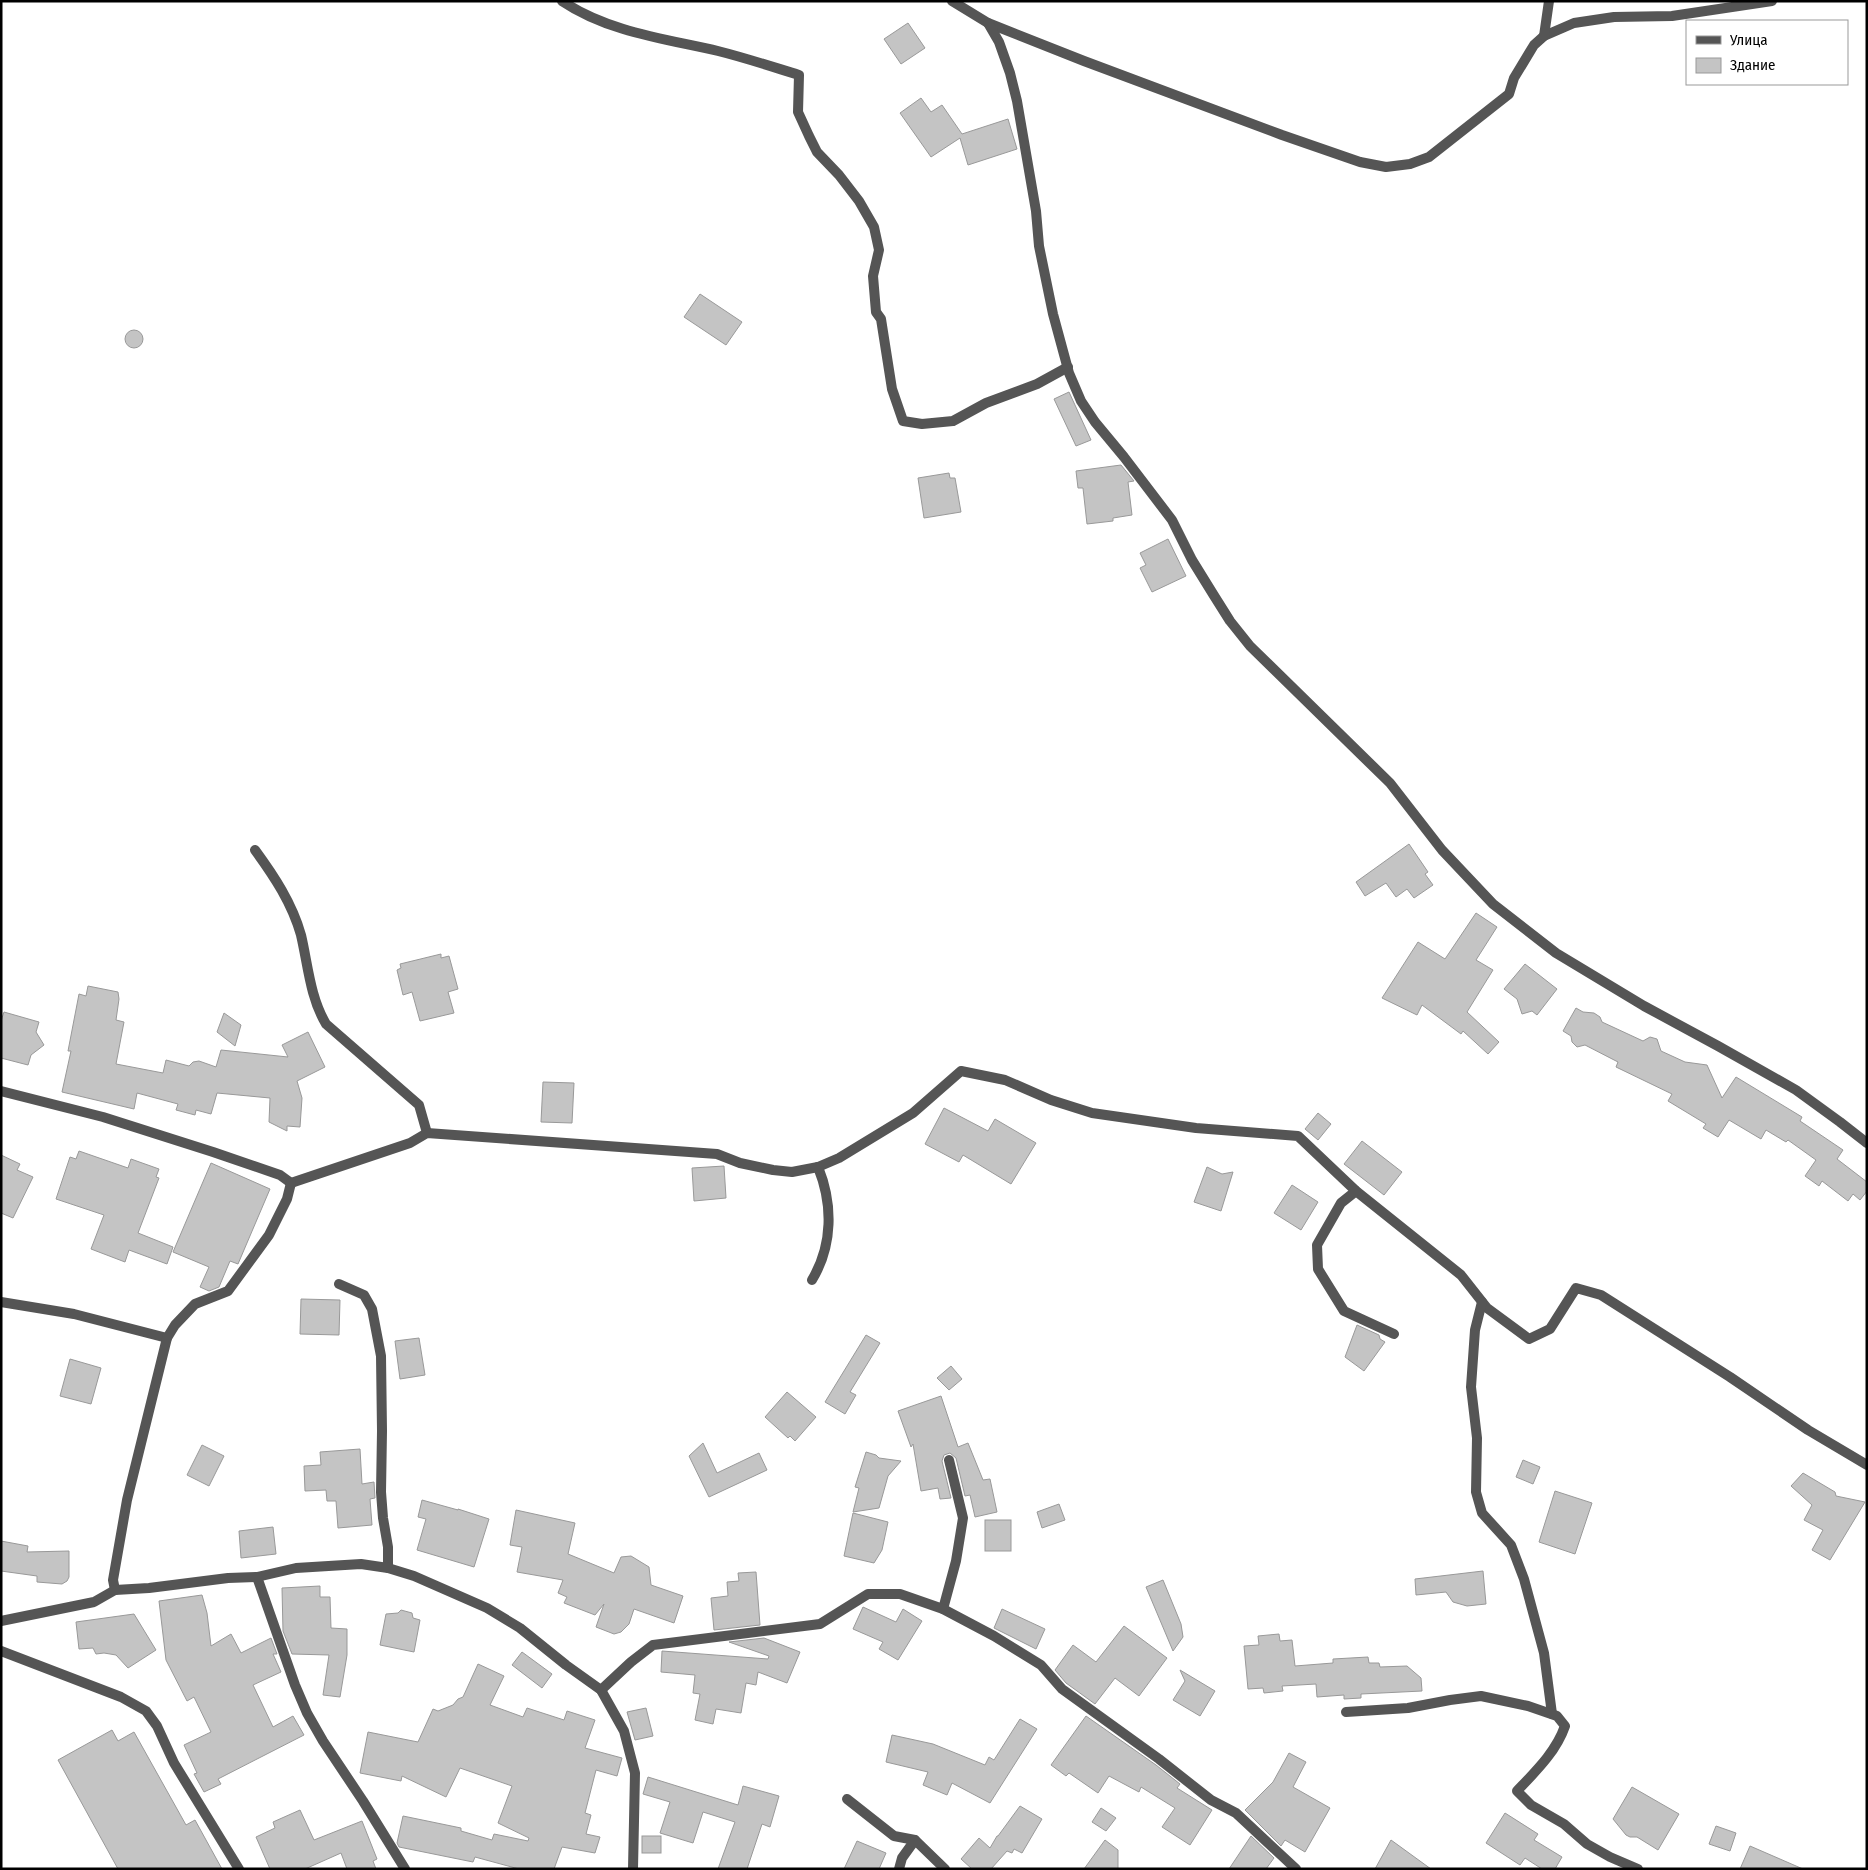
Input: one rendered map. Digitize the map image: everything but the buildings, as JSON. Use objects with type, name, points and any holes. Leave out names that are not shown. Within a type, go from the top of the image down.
[{"type":"street","points":[[562,1],[579,12],[613,26],[722,52],[800,75],[798,112],[809,136],[818,152],[840,175],[859,201],[874,227],[879,250],[873,276],[876,312],[881,319],[892,389],[903,421],[922,424],[953,421],[986,403],[1037,384],[1068,367]]},
{"type":"street","points":[[952,1],[988,23],[1282,136],[1360,162],[1386,167],[1410,164],[1429,156],[1509,94],[1514,78],[1534,45],[1544,36],[1574,23],[1614,17],[1672,16],[1772,1]]},
{"type":"street","points":[[1544,36],[1549,1]]},
{"type":"street","points":[[988,23],[999,42],[1017,101],[1036,211],[1039,246],[1053,314],[1068,367],[1081,401],[1095,422],[1172,520],[1196,566],[1245,640],[1390,783],[1442,850],[1493,904],[1556,953],[1644,1006],[1796,1090],[1867,1143]]},
{"type":"street","points":[[255,850],[289,902],[300,934],[317,1009],[326,1024],[419,1105],[427,1133]]},
{"type":"street","points":[[291,1183],[410,1143],[427,1133],[717,1154],[740,1163],[792,1172],[818,1167],[839,1158],[913,1113],[962,1072],[1005,1080],[1051,1100],[1092,1113],[1196,1128],[1298,1136],[1356,1191],[1461,1275],[1488,1308],[1529,1339],[1550,1329],[1576,1288],[1601,1295],[1808,1430],[1867,1465]]},
{"type":"street","points":[[1,1091],[102,1117],[213,1152],[280,1175],[291,1183]]},
{"type":"street","points":[[812,1280],[821,1264],[828,1237],[826,1185],[818,1167]]},
{"type":"street","points":[[115,1590],[113,1580],[126,1500],[167,1338],[175,1325],[195,1304],[228,1291],[269,1235],[287,1199],[291,1183]]},
{"type":"street","points":[[1356,1191],[1341,1203],[1317,1245],[1318,1269],[1344,1311],[1394,1334]]},
{"type":"street","points":[[339,1284],[364,1294],[372,1309],[381,1356],[381,1492],[388,1547],[388,1568]]},
{"type":"street","points":[[1,1302],[74,1314],[167,1338]]},
{"type":"street","points":[[1482,1302],[1475,1330],[1471,1387],[1477,1438],[1476,1492],[1482,1513],[1511,1545],[1524,1578],[1544,1652],[1552,1714]]},
{"type":"street","points":[[943,1609],[956,1561],[963,1518],[949,1460]]},
{"type":"street","points":[[1,1620],[94,1602],[115,1590],[149,1588],[228,1578],[257,1577],[296,1568],[362,1564],[388,1568],[414,1576],[487,1608],[520,1628],[601,1690],[624,1731],[635,1773],[633,1869]]},
{"type":"street","points":[[257,1577],[307,1713],[322,1741],[350,1780],[406,1869]]},
{"type":"street","points":[[601,1690],[631,1662],[653,1645],[820,1624],[868,1594],[900,1594],[943,1609],[994,1636],[1041,1666],[1062,1689],[1152,1754],[1211,1800],[1236,1813],[1296,1869]]},
{"type":"street","points":[[1,1651],[120,1697],[146,1710],[157,1726],[174,1763],[239,1869]]},
{"type":"street","points":[[1346,1712],[1408,1708],[1482,1696],[1528,1706],[1557,1716],[1565,1726],[1561,1737],[1541,1766],[1517,1791],[1531,1805],[1564,1824],[1587,1844],[1610,1857],[1638,1869]]},
{"type":"street","points":[[847,1800],[894,1836],[914,1840],[946,1869]]},
{"type":"street","points":[[898,1869],[902,1858],[914,1840]]}]
